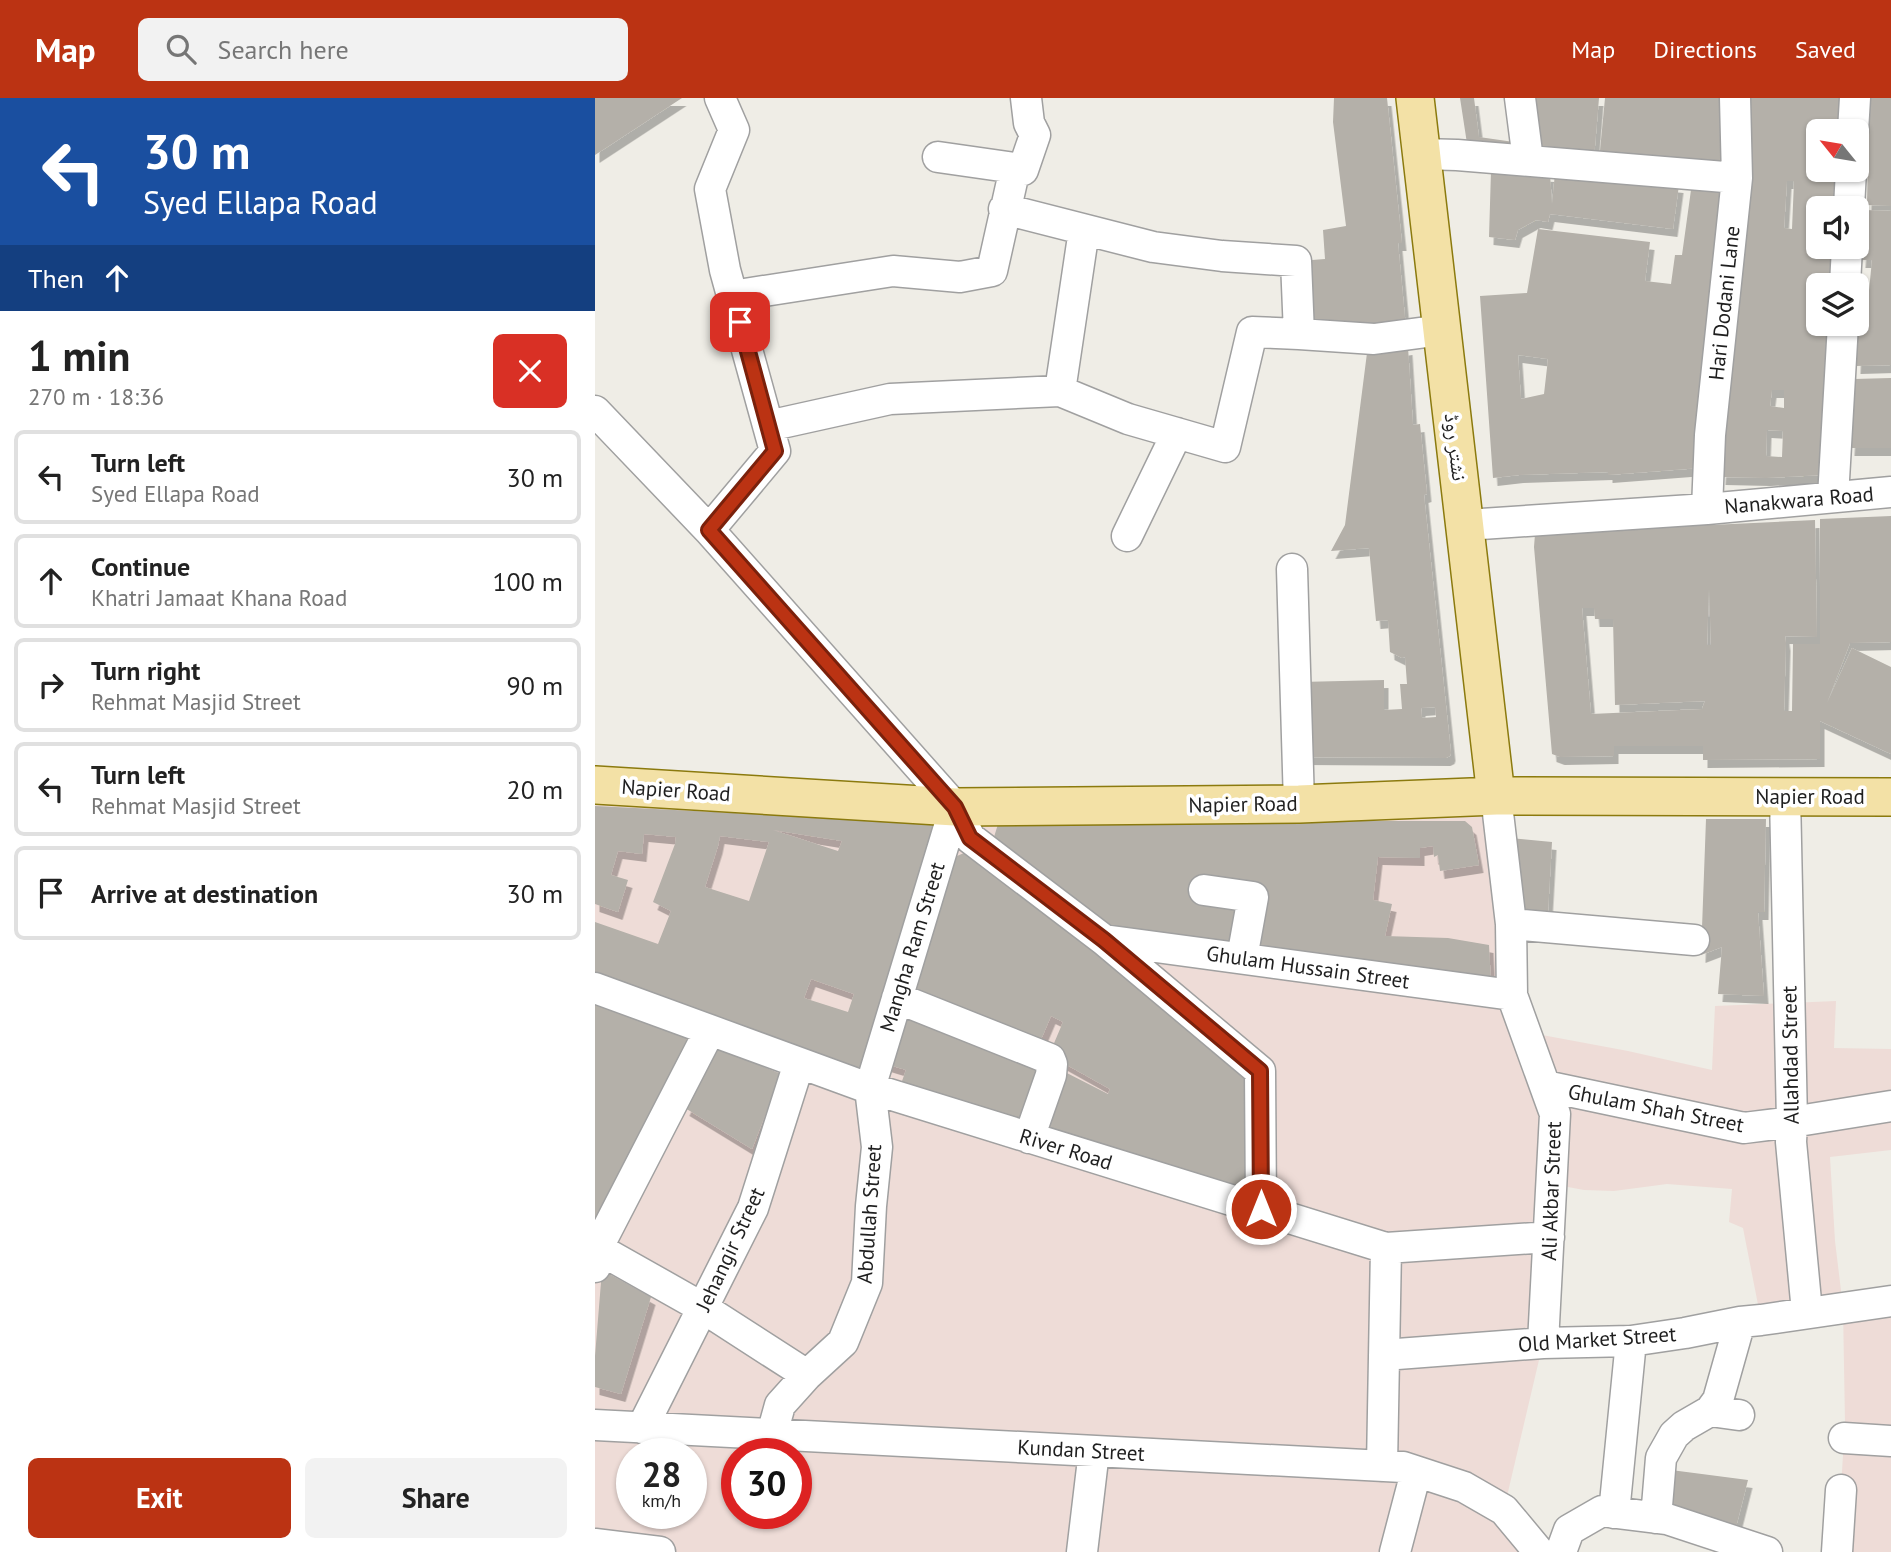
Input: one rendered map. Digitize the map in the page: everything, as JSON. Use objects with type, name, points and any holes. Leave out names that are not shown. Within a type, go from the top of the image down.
[{"type":"main road","name":"نشتر روڈ","points":[[1415,98],[1496,796]]},
{"type":"main road","name":"Napier Road","points":[[595,785],[955,807],[1299,804],[1496,796],[1891,797]]},
{"type":"street","points":[[709,530],[775,451],[725,270],[710,190],[734,130],[720,98]]},
{"type":"street","points":[[938,157],[1023,170],[1035,135],[1029,123],[1025,98]]},
{"type":"street","points":[[1520,98],[1528,160]]},
{"type":"street","name":"Hari Dodani Lane","points":[[1707,509],[1710,435],[1737,178],[1735,98]]},
{"type":"street","points":[[1854,119],[1855,98]]},
{"type":"street","points":[[1422,154],[1737,178]]},
{"type":"street","points":[[732,296],[893,271],[960,277],[992,271],[1015,168]]},
{"type":"street","points":[[1004,209],[1153,247],[1222,256],[1296,261],[1299,334]]},
{"type":"street","points":[[1060,391],[1084,230]]},
{"type":"street","points":[[768,426],[890,399],[1060,391],[1128,419],[1225,447],[1252,332],[1374,339],[1442,330]]},
{"type":"street","points":[[1833,497],[1842,336]]},
{"type":"street","points":[[595,411],[709,530],[955,807],[970,838],[1104,940],[1260,1071],[1261,1209]]},
{"type":"street","points":[[1127,537],[1177,433]]},
{"type":"street","name":"Nanakwara Road","points":[[1466,525],[1707,509],[1891,492]]},
{"type":"street","points":[[1292,569],[1299,804]]},
{"type":"street","name":"Ali Akbar Street","points":[[1496,796],[1511,924],[1512,995],[1555,1114],[1543,1343]]},
{"type":"street","name":"Allahdad Street","points":[[1785,796],[1791,1142],[1807,1312]]},
{"type":"street","name":"Mangha Ram Street","points":[[870,1088],[955,807]]},
{"type":"street","points":[[1204,890],[1253,897],[1242,958]]},
{"type":"street","points":[[1511,924],[1694,940]]},
{"type":"street","name":"Ghulam Hussain Street","points":[[1104,940],[1512,995]]},
{"type":"street","name":"River Road","points":[[595,988],[870,1088],[1386,1248],[1549,1237]]},
{"type":"street","points":[[897,998],[1050,1059],[1051,1075],[1030,1138]]},
{"type":"street","points":[[710,1030],[596,1254],[703,1308],[807,1375]]},
{"type":"street","name":"Jehangir Street","points":[[642,1428],[753,1208],[799,1063]]},
{"type":"street","name":"Ghulam Shah Street","points":[[1545,1086],[1744,1128],[1891,1106]]},
{"type":"street","name":"Abdullah Street","points":[[772,1434],[780,1405],[807,1375],[843,1342],[867,1283],[870,1206],[877,1147],[870,1088]]},
{"type":"street","points":[[1382,1466],[1386,1248]]},
{"type":"street","name":"Old Market Street","points":[[1384,1355],[1543,1343],[1632,1341],[1740,1322],[1891,1301]]},
{"type":"street","points":[[1657,1518],[1661,1458],[1674,1435],[1684,1426],[1725,1413],[1718,1400],[1740,1322]]},
{"type":"street","points":[[1614,1513],[1632,1341]]},
{"type":"street","name":"Kundan Street","points":[[595,1425],[1403,1467],[1464,1487],[1504,1510],[1539,1552]]},
{"type":"street","points":[[1844,1438],[1891,1441]]},
{"type":"street","points":[[1082,1552],[1094,1451]]},
{"type":"street","points":[[1395,1552],[1416,1472]]},
{"type":"street","points":[[1837,1552],[1841,1490]]},
{"type":"street","points":[[1561,1552],[1569,1530],[1602,1511],[1667,1519],[1767,1552]]},
{"type":"street","points":[[595,1544],[660,1552]]},
{"type":"shaded area","points":[[595,785],[1484,797],[1526,1032],[1712,1070],[1715,1006],[1836,1001],[1834,1048],[1891,1049],[1891,1150],[1830,1157],[1835,1241],[1843,1307],[1891,1301],[1891,1552],[1837,1552],[1845,1423],[1843,1308],[1761,1320],[1743,1228],[1729,1222],[1732,1189],[1667,1184],[1614,1191],[1584,1190],[1552,1184],[1543,1343],[1504,1509],[1539,1552],[595,1552]]},
{"type":"building","points":[[595,98],[682,98],[595,155]]},
{"type":"building","points":[[1334,98],[1387,98],[1402,243],[1398,243],[1406,328],[1310,328],[1312,260],[1325,259],[1323,230],[1346,226],[1333,122]]},
{"type":"building","points":[[1460,98],[1474,98],[1479,137],[1521,143],[1522,155],[1468,150]]},
{"type":"building","points":[[1527,98],[1599,98],[1594,158],[1535,155]]},
{"type":"building","points":[[1605,98],[1727,98],[1728,171],[1599,161]]},
{"type":"building","points":[[1744,98],[1844,98],[1843,119],[1806,119],[1806,182],[1841,182],[1840,196],[1806,196],[1806,259],[1839,259],[1839,273],[1806,273],[1806,336],[1834,336],[1822,475],[1721,477]],"holes":[[[1787,181],[1794,181],[1792,229],[1784,228]],[[1772,390],[1784,390],[1784,408],[1770,406]],[[1767,430],[1783,431],[1782,457],[1766,456]]]},
{"type":"building","points":[[1869,98],[1891,98],[1891,206],[1869,205]]},
{"type":"building","points":[[1491,171],[1550,174],[1552,204],[1555,173],[1679,185],[1673,229],[1550,214],[1548,222],[1536,220],[1518,230],[1515,240],[1489,237]]},
{"type":"building","points":[[1691,190],[1728,193],[1700,468],[1608,475],[1608,472],[1493,478],[1480,296],[1527,293],[1538,229],[1650,242],[1645,281],[1671,284],[1675,255],[1682,255]],"holes":[[[1518,355],[1548,359],[1544,394],[1521,399]]]},
{"type":"building","points":[[1869,210],[1891,211],[1891,365],[1856,366],[1857,336],[1869,336],[1872,260],[1861,260],[1869,259]]},
{"type":"building","points":[[1408,347],[1413,425],[1420,424],[1427,494],[1424,495],[1451,753],[1446,758],[1300,757],[1300,682],[1384,680],[1384,710],[1402,709],[1400,684],[1407,684],[1405,657],[1390,652],[1388,620],[1376,621],[1369,548],[1331,551],[1345,525],[1367,353]],"holes":[[[1435,707],[1436,717],[1422,718],[1421,708]]]},
{"type":"building","points":[[1891,378],[1891,448],[1850,448],[1854,379]]},
{"type":"building","points":[[1710,516],[1711,525],[1815,520],[1817,637],[1785,636],[1784,711],[1792,711],[1793,644],[1820,644],[1820,519],[1891,516],[1891,642],[1850,643],[1827,703],[1852,648],[1891,667],[1891,754],[1820,721],[1820,759],[1703,760],[1703,746],[1614,746],[1614,756],[1560,757],[1552,754],[1535,534]],"holes":[[[1709,589],[1711,645],[1707,645]],[[1582,608],[1594,608],[1595,619],[1613,619],[1615,705],[1705,701],[1702,709],[1591,714]]]},
{"type":"building","points":[[595,806],[936,823],[863,1070],[595,976],[595,922],[658,944],[671,911],[653,902],[676,837],[644,834],[642,854],[618,851],[611,875],[628,880],[618,912],[595,904]],"holes":[[[773,830],[842,841],[838,851]],[[720,836],[769,842],[749,901],[705,887]],[[811,979],[854,994],[848,1012],[804,998]]]},
{"type":"building","points":[[1706,819],[1766,819],[1764,912],[1758,912],[1764,996],[1718,994],[1722,947],[1701,955]]},
{"type":"building","points":[[999,821],[1465,821],[1472,827],[1479,865],[1440,871],[1438,855],[1434,857],[1433,846],[1420,848],[1420,858],[1378,857],[1373,900],[1392,904],[1385,936],[1448,938],[1489,945],[1491,984],[1449,979],[1329,955],[1246,945],[1245,903],[1239,944],[1110,930],[994,837]]},
{"type":"building","points":[[1510,838],[1552,842],[1548,912],[1520,916]]},
{"type":"building","points":[[964,853],[1021,891],[1192,1030],[1251,1085],[1249,1192],[1040,1130],[1061,1070],[1108,1094],[1110,1089],[1049,1055],[1063,1022],[1051,1016],[1037,1049],[909,993],[957,856]]},
{"type":"building","points":[[595,1003],[696,1038],[605,1224],[595,1219]]},
{"type":"building","points":[[901,1006],[1043,1059],[1029,1129],[898,1092],[906,1070],[883,1063]]},
{"type":"building","points":[[712,1046],[781,1074],[752,1149],[685,1108]]},
{"type":"building","points":[[602,1270],[651,1297],[621,1394],[595,1387]]},
{"type":"building","points":[[1671,1470],[1748,1480],[1734,1535],[1666,1513]]},
{"type":"route","points":[[740,322],[775,451],[709,530],[955,807],[970,838],[1104,940],[1260,1071],[1261,1209]]}]
